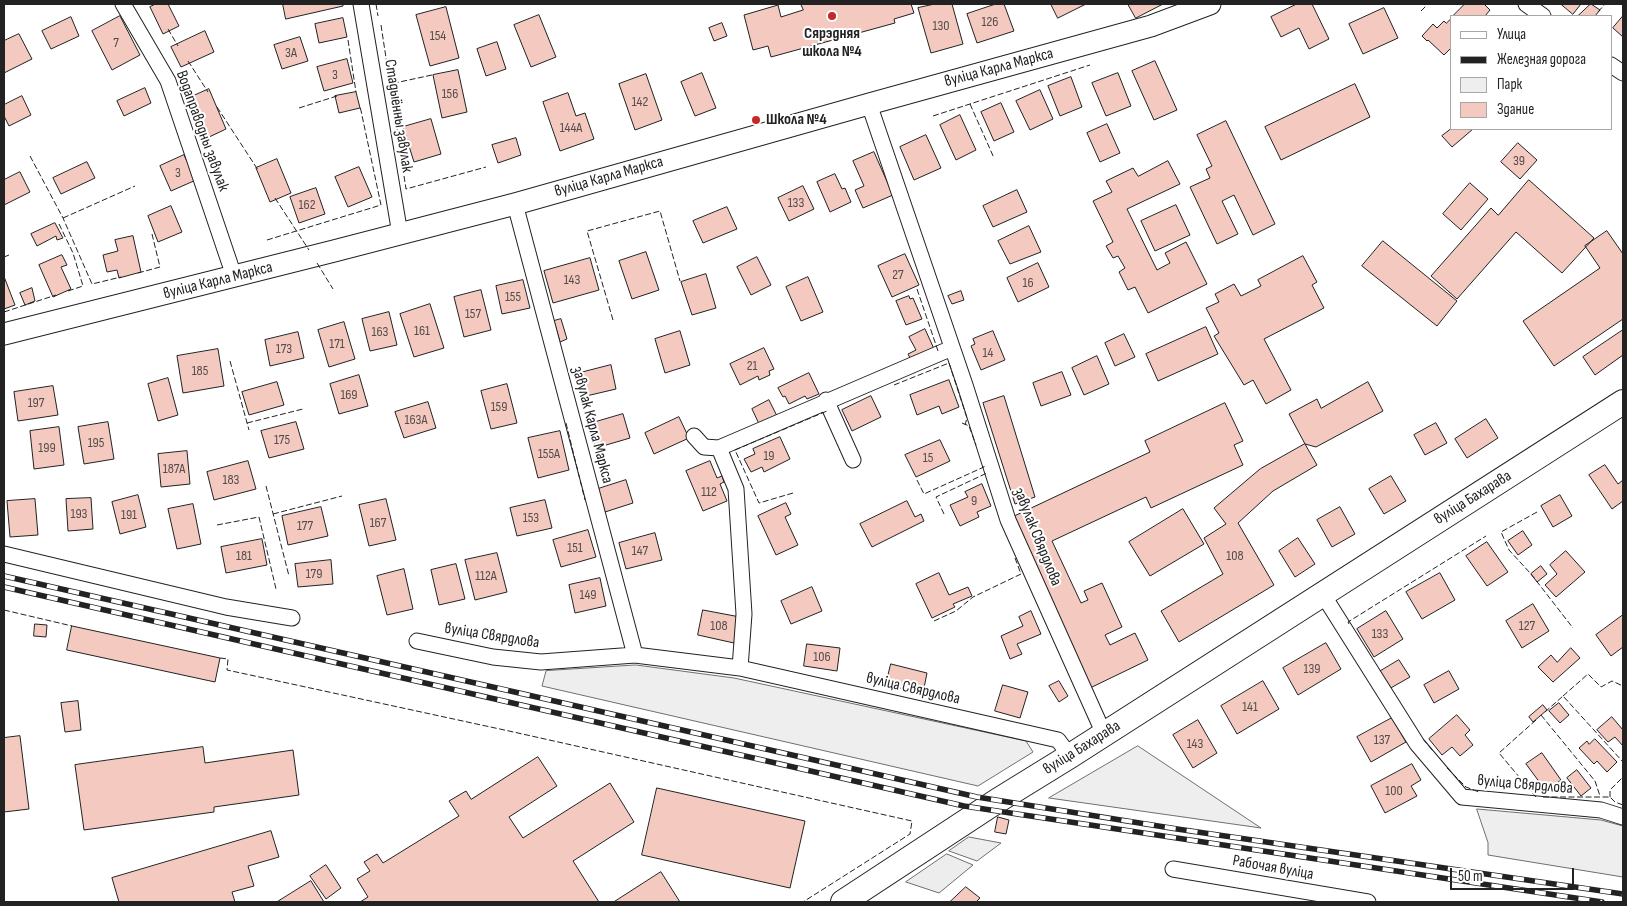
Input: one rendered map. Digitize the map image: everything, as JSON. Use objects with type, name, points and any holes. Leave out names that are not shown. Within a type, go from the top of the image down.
[{"type":"main road","name":"вуліца Карла Маркса","points":[[4,334],[515,204],[1152,26],[1210,4]]},
{"type":"main road","name":"вуліца Бахарава","points":[[843,902],[997,801],[1623,402]]},
{"type":"street","name":"Водаправодны завулак","points":[[123,4],[168,81],[234,276]]},
{"type":"street","name":"Стадыённы завулак","points":[[361,4],[400,234]]},
{"type":"street","points":[[1526,4],[1542,15]]},
{"type":"street","points":[[1612,66],[1623,73]]},
{"type":"street","name":"завулак Свярдлова","points":[[869,104],[1008,520],[1104,734]]},
{"type":"street","name":"завулак Карла Маркса","points":[[515,204],[635,655]]},
{"type":"street","points":[[694,436],[704,447],[718,448],[826,400],[952,348]]},
{"type":"street","points":[[826,400],[853,460]]},
{"type":"street","points":[[718,448],[736,489],[744,614],[740,668]]},
{"type":"street","points":[[4,554],[226,607],[292,618]]},
{"type":"street","name":"вуліца Свярдлова","points":[[1322,594],[1417,744],[1462,797],[1600,810],[1623,817]]},
{"type":"street","name":"вуліца Свярдлова","points":[[417,641],[494,657],[541,662],[635,655],[740,668],[1058,740],[1070,756]]},
{"type":"street","name":"Рабочая вуліца","points":[[1173,869],[1368,902]]},
{"type":"green space","points":[[636,665],[734,678],[1026,741],[1033,752],[978,786],[542,686],[546,671]]},
{"type":"green space","points":[[1138,746],[1261,828],[1049,798]]},
{"type":"green space","points":[[1477,809],[1601,820],[1623,826],[1623,877],[1488,855],[1488,843]]},
{"type":"green space","points":[[969,837],[1001,843],[977,861],[949,851]]},
{"type":"shaded area","points":[[947,854],[973,865],[939,893],[906,882]]},
{"type":"building","points":[[156,4],[168,4],[179,26],[163,34],[150,7]]},
{"type":"building","points":[[283,4],[343,4],[343,6],[286,19]]},
{"type":"building","points":[[801,4],[911,4],[914,13],[894,19],[895,23],[771,57],[768,46],[753,50],[744,15],[778,5],[781,17],[803,10]]},
{"type":"building","points":[[935,4],[952,4],[963,44],[931,53],[918,8]]},
{"type":"building","points":[[996,4],[1004,4],[1014,31],[977,43],[967,14]]},
{"type":"building","points":[[1051,4],[1086,4],[1058,18]]},
{"type":"building","points":[[1128,4],[1163,4],[1136,18]]},
{"type":"building","points":[[1297,4],[1312,4],[1329,39],[1309,49],[1299,28],[1281,37],[1271,17]]},
{"type":"building","points":[[1465,4],[1484,4],[1490,10],[1486,15],[1454,15]]},
{"type":"building","points":[[1561,4],[1581,4],[1573,14]]},
{"type":"building","points":[[1591,4],[1600,10],[1596,15],[1579,15]]},
{"type":"building","points":[[446,7],[459,58],[430,66],[416,15]]},
{"type":"building","points":[[1384,8],[1398,38],[1363,54],[1349,24]]},
{"type":"building","points":[[539,15],[556,57],[531,67],[514,25]]},
{"type":"building","points":[[120,16],[140,55],[112,70],[92,31]]},
{"type":"building","points":[[1623,16],[1623,37],[1613,28]]},
{"type":"building","points":[[71,17],[79,36],[51,49],[42,31]]},
{"type":"building","points":[[343,18],[347,37],[319,43],[315,24]]},
{"type":"building","points":[[1450,20],[1450,49],[1444,55],[1422,36],[1433,24],[1437,28],[1444,21],[1446,23]]},
{"type":"building","points":[[722,23],[727,36],[714,41],[709,28]]},
{"type":"building","points":[[205,31],[214,52],[181,67],[171,47]]},
{"type":"building","points":[[19,34],[32,59],[4,73],[4,41]]},
{"type":"building","points":[[300,37],[308,61],[282,69],[274,45]]},
{"type":"building","points":[[497,42],[506,69],[486,76],[477,49]]},
{"type":"building","points":[[347,59],[353,83],[324,91],[317,67]]},
{"type":"building","points":[[1155,61],[1177,110],[1154,120],[1132,71]]},
{"type":"building","points":[[458,70],[467,112],[442,118],[433,75]]},
{"type":"building","points":[[702,73],[716,108],[695,116],[681,82]]},
{"type":"building","points":[[1118,73],[1131,106],[1106,116],[1092,83]]},
{"type":"building","points":[[646,74],[662,120],[635,130],[619,84]]},
{"type":"building","points":[[1071,77],[1082,107],[1060,116],[1048,86]]},
{"type":"building","points":[[1355,84],[1370,117],[1281,160],[1265,127]]},
{"type":"building","points":[[145,88],[151,103],[124,116],[117,101]]},
{"type":"building","points":[[209,89],[226,129],[207,138],[189,98]]},
{"type":"building","points":[[1040,90],[1053,119],[1030,130],[1016,101]]},
{"type":"building","points":[[356,92],[360,108],[339,113],[335,96]]},
{"type":"building","points":[[568,93],[576,116],[585,113],[594,139],[560,151],[543,102]]},
{"type":"building","points":[[22,96],[31,115],[9,126],[4,116],[4,105]]},
{"type":"building","points":[[1001,103],[1014,132],[994,141],[981,112]]},
{"type":"building","points":[[960,115],[976,150],[956,160],[940,125]]},
{"type":"building","points":[[431,119],[441,154],[414,162],[403,127]]},
{"type":"building","points":[[1226,121],[1275,224],[1253,235],[1234,195],[1222,201],[1238,234],[1217,244],[1190,187],[1210,178],[1206,169],[1212,166],[1197,135]]},
{"type":"building","points":[[1107,124],[1120,153],[1100,162],[1087,133]]},
{"type":"building","points":[[1450,130],[1472,130],[1452,147],[1442,136]]},
{"type":"building","points":[[926,135],[941,168],[914,180],[900,147]]},
{"type":"building","points":[[516,138],[521,155],[498,163],[492,145]]},
{"type":"building","points":[[1518,143],[1537,160],[1520,179],[1501,162]]},
{"type":"building","points":[[874,152],[893,195],[863,208],[855,190],[864,186],[853,161]]},
{"type":"building","points":[[184,155],[196,180],[171,191],[160,166]]},
{"type":"building","points":[[277,159],[291,193],[270,202],[256,168]]},
{"type":"building","points":[[1168,161],[1180,184],[1127,209],[1157,270],[1170,263],[1165,253],[1186,242],[1207,284],[1148,313],[1135,287],[1128,290],[1119,272],[1125,268],[1118,256],[1113,258],[1106,246],[1113,242],[1093,201],[1112,192],[1106,181],[1133,168],[1138,176]]},
{"type":"building","points":[[87,162],[95,178],[61,194],[53,178]]},
{"type":"building","points":[[359,167],[372,197],[348,207],[335,177]]},
{"type":"building","points":[[20,172],[30,192],[4,205],[4,180]]},
{"type":"building","points":[[835,174],[842,189],[845,188],[851,202],[830,212],[817,182]]},
{"type":"building","points":[[1529,180],[1594,238],[1562,273],[1516,232],[1457,299],[1431,276],[1491,208],[1498,215]]},
{"type":"building","points":[[1470,183],[1488,199],[1461,230],[1443,214]]},
{"type":"building","points":[[803,186],[814,209],[789,221],[778,198]]},
{"type":"building","points":[[316,188],[325,214],[299,223],[290,197]]},
{"type":"building","points":[[1017,190],[1027,212],[993,227],[983,206]]},
{"type":"building","points":[[1176,205],[1190,235],[1155,251],[1141,221]]},
{"type":"building","points":[[171,206],[182,232],[158,242],[148,216]]},
{"type":"building","points":[[727,207],[737,229],[703,243],[693,221]]},
{"type":"building","points":[[55,223],[63,238],[57,240],[56,236],[37,246],[31,234]]},
{"type":"building","points":[[1029,226],[1041,252],[1010,264],[998,241]]},
{"type":"building","points":[[1607,231],[1623,254],[1623,319],[1554,366],[1523,321],[1600,268],[1585,246]]},
{"type":"building","points":[[133,236],[141,272],[119,278],[117,270],[107,272],[103,255],[118,251],[115,240]]},
{"type":"building","points":[[1383,241],[1457,301],[1437,326],[1362,266]]},
{"type":"building","points":[[646,252],[659,290],[632,299],[619,261]]},
{"type":"building","points":[[905,254],[919,285],[892,297],[878,266]]},
{"type":"building","points":[[62,255],[67,265],[61,267],[71,289],[53,297],[39,265]]},
{"type":"building","points":[[1303,256],[1317,282],[1312,285],[1324,308],[1264,339],[1291,390],[1266,404],[1253,380],[1244,385],[1214,336],[1219,333],[1206,308],[1219,302],[1215,294],[1234,284],[1241,296],[1261,286],[1258,280]]},
{"type":"building","points":[[757,257],[771,285],[751,295],[737,267]]},
{"type":"building","points":[[590,258],[599,290],[553,303],[544,271]]},
{"type":"building","points":[[1038,263],[1049,287],[1018,302],[1007,278]]},
{"type":"building","points":[[706,274],[716,308],[692,315],[681,282]]},
{"type":"building","points":[[808,277],[823,312],[801,321],[786,287]]},
{"type":"building","points":[[4,280],[15,305],[4,309]]},
{"type":"building","points":[[523,280],[530,308],[502,314],[496,286]]},
{"type":"building","points":[[32,288],[35,301],[25,305],[20,293]]},
{"type":"building","points":[[481,290],[491,330],[464,337],[454,297]]},
{"type":"building","points":[[961,291],[964,300],[952,304],[948,296]]},
{"type":"building","points":[[909,296],[910,299],[913,298],[922,319],[906,325],[896,301]]},
{"type":"building","points":[[430,304],[444,348],[414,357],[400,314]]},
{"type":"building","points":[[389,312],[397,345],[370,351],[362,319]]},
{"type":"building","points":[[561,319],[567,339],[560,342],[554,321]]},
{"type":"building","points":[[344,322],[355,359],[329,367],[318,330]]},
{"type":"building","points":[[1206,327],[1218,354],[1158,381],[1146,354]]},
{"type":"building","points":[[925,329],[935,351],[912,362],[908,354],[916,350],[909,337]]},
{"type":"building","points":[[1623,330],[1623,355],[1595,375],[1583,357]]},
{"type":"building","points":[[680,331],[690,365],[665,373],[655,339]]},
{"type":"building","points":[[993,331],[1005,360],[981,370],[971,346],[975,344],[973,339]]},
{"type":"building","points":[[298,332],[304,358],[270,366],[265,340]]},
{"type":"building","points":[[1124,334],[1135,357],[1115,366],[1105,343]]},
{"type":"building","points":[[764,348],[774,369],[769,371],[770,375],[759,380],[758,376],[740,385],[730,364]]},
{"type":"building","points":[[218,349],[224,386],[183,393],[177,356]]},
{"type":"building","points":[[1097,356],[1109,384],[1084,395],[1072,368]]},
{"type":"building","points":[[611,365],[616,389],[582,397],[576,374]]},
{"type":"building","points":[[1062,372],[1071,395],[1041,406],[1033,383]]},
{"type":"building","points":[[809,373],[819,394],[807,399],[805,396],[789,404],[778,388]]},
{"type":"building","points":[[359,375],[368,406],[339,414],[330,384]]},
{"type":"building","points":[[168,378],[178,415],[158,421],[148,384]]},
{"type":"building","points":[[949,380],[959,407],[942,414],[939,406],[917,415],[910,395]]},
{"type":"building","points":[[277,382],[284,405],[249,415],[242,392]]},
{"type":"building","points":[[1368,382],[1383,411],[1316,447],[1305,444],[1289,414],[1317,399],[1321,408]]},
{"type":"building","points":[[507,384],[517,423],[491,429],[481,391]]},
{"type":"building","points":[[53,386],[58,415],[18,421],[14,392]]},
{"type":"building","points":[[871,396],[881,417],[852,431],[842,410]]},
{"type":"building","points":[[1004,396],[1035,497],[1015,504],[983,403]]},
{"type":"building","points":[[769,400],[778,418],[760,426],[752,409]]},
{"type":"building","points":[[428,402],[436,428],[404,438],[395,412]]},
{"type":"building","points":[[1225,403],[1243,441],[1234,445],[1243,465],[1151,508],[1146,497],[1052,541],[1081,603],[1088,600],[1084,591],[1102,583],[1122,627],[1105,635],[1110,645],[1135,633],[1148,660],[1090,688],[1010,518],[1150,452],[1145,441]]},
{"type":"building","points":[[623,414],[630,438],[596,448],[589,424]]},
{"type":"building","points":[[679,417],[689,438],[654,454],[645,433]]},
{"type":"building","points":[[1486,419],[1498,438],[1467,458],[1455,439]]},
{"type":"building","points":[[108,422],[114,459],[84,464],[78,427]]},
{"type":"building","points":[[296,422],[304,449],[269,458],[261,431]]},
{"type":"building","points":[[1436,423],[1447,443],[1425,455],[1414,435]]},
{"type":"building","points":[[59,427],[64,465],[34,469],[30,431]]},
{"type":"building","points":[[560,431],[569,470],[538,478],[528,438]]},
{"type":"building","points":[[780,437],[790,459],[764,472],[762,467],[751,472],[744,459],[755,454],[753,449]]},
{"type":"building","points":[[940,440],[950,461],[916,477],[905,455]]},
{"type":"building","points":[[1305,444],[1317,465],[1273,491],[1238,523],[1274,585],[1179,642],[1161,611],[1223,574],[1204,538],[1226,524],[1214,508],[1260,469]]},
{"type":"building","points":[[187,451],[190,484],[161,487],[158,454]]},
{"type":"building","points":[[248,461],[256,489],[214,500],[207,472]]},
{"type":"building","points":[[710,461],[717,478],[722,476],[724,482],[720,484],[727,501],[703,511],[686,471]]},
{"type":"building","points":[[1605,465],[1618,484],[1623,480],[1623,501],[1612,509],[1589,475]]},
{"type":"building","points":[[1391,476],[1406,501],[1384,514],[1369,489]]},
{"type":"building","points":[[626,480],[633,503],[605,512],[598,489]]},
{"type":"building","points":[[982,484],[991,506],[977,512],[979,517],[960,526],[950,505],[968,497],[965,492]]},
{"type":"building","points":[[138,495],[146,527],[120,534],[112,502]]},
{"type":"building","points":[[1560,495],[1572,516],[1553,527],[1541,506]]},
{"type":"building","points":[[91,498],[93,529],[68,531],[66,499]]},
{"type":"building","points":[[35,499],[38,535],[10,537],[7,501]]},
{"type":"building","points":[[386,499],[396,540],[369,546],[359,505]]},
{"type":"building","points":[[545,500],[552,528],[517,536],[510,508]]},
{"type":"building","points":[[907,501],[915,517],[921,514],[924,521],[872,547],[860,524]]},
{"type":"building","points":[[786,503],[791,514],[785,517],[798,545],[776,555],[758,516]]},
{"type":"building","points":[[193,504],[201,544],[177,549],[168,509]]},
{"type":"building","points":[[321,507],[328,536],[288,545],[282,516]]},
{"type":"building","points":[[1340,507],[1355,534],[1332,547],[1317,520]]},
{"type":"building","points":[[1183,509],[1204,544],[1150,576],[1129,542]]},
{"type":"building","points":[[588,530],[596,557],[561,567],[553,540]]},
{"type":"building","points":[[1523,531],[1532,545],[1518,555],[1508,541]]},
{"type":"building","points":[[655,533],[662,560],[626,569],[619,543]]},
{"type":"building","points":[[1298,538],[1315,564],[1295,577],[1279,551]]},
{"type":"building","points":[[262,539],[267,565],[226,573],[221,547]]},
{"type":"building","points":[[1487,542],[1508,572],[1487,586],[1466,556]]},
{"type":"building","points":[[1566,551],[1585,572],[1556,597],[1545,585],[1557,574],[1550,565]]},
{"type":"building","points":[[497,553],[507,592],[475,600],[465,560]]},
{"type":"building","points":[[331,560],[333,584],[298,587],[295,564]]},
{"type":"building","points":[[456,564],[465,599],[439,605],[431,570]]},
{"type":"building","points":[[1541,566],[1547,574],[1537,582],[1531,574]]},
{"type":"building","points":[[404,569],[413,609],[387,615],[377,576]]},
{"type":"building","points":[[939,573],[949,595],[968,587],[972,596],[953,604],[955,607],[932,618],[916,584]]},
{"type":"building","points":[[1440,573],[1455,600],[1422,619],[1406,592]]},
{"type":"building","points":[[600,578],[606,606],[575,613],[569,585]]},
{"type":"building","points":[[812,587],[822,611],[791,624],[781,601]]},
{"type":"building","points":[[1533,604],[1549,631],[1522,648],[1506,621]]},
{"type":"building","points":[[703,610],[740,617],[734,643],[698,635]]},
{"type":"building","points":[[1031,611],[1041,634],[1017,644],[1022,654],[1010,659],[1001,636],[1023,626],[1019,617]]},
{"type":"building","points":[[1386,611],[1403,639],[1374,657],[1357,629]]},
{"type":"building","points":[[1623,615],[1623,647],[1611,656],[1596,635]]},
{"type":"building","points":[[35,624],[47,625],[46,637],[34,636]]},
{"type":"building","points":[[72,626],[220,658],[215,682],[67,650]]},
{"type":"building","points":[[1326,643],[1341,669],[1298,695],[1283,668]]},
{"type":"building","points":[[807,644],[840,648],[837,671],[804,666]]},
{"type":"building","points":[[1571,648],[1580,658],[1553,682],[1538,667],[1551,655],[1557,662]]},
{"type":"building","points":[[1399,660],[1410,677],[1389,689],[1379,672]]},
{"type":"building","points":[[891,664],[927,673],[923,693],[886,685]]},
{"type":"building","points":[[1449,671],[1459,689],[1434,703],[1424,685]]},
{"type":"building","points":[[1059,681],[1068,696],[1059,702],[1049,686]]},
{"type":"building","points":[[1263,681],[1279,709],[1237,734],[1221,706]]},
{"type":"building","points":[[1003,685],[1028,692],[1020,718],[995,711]]},
{"type":"building","points":[[78,701],[81,730],[65,732],[61,703]]},
{"type":"building","points":[[1559,703],[1569,715],[1560,723],[1549,711]]},
{"type":"building","points":[[1543,705],[1547,710],[1533,722],[1529,717]]},
{"type":"building","points":[[1457,715],[1470,730],[1465,735],[1473,745],[1460,756],[1452,747],[1442,755],[1429,739]]},
{"type":"building","points":[[1612,717],[1623,730],[1623,746],[1615,737],[1608,742],[1597,730]]},
{"type":"building","points":[[1392,718],[1406,742],[1371,762],[1357,737]]},
{"type":"building","points":[[1198,720],[1217,753],[1193,768],[1173,735]]},
{"type":"building","points":[[20,736],[29,809],[4,812],[4,738]]},
{"type":"building","points":[[1595,739],[1617,762],[1607,772],[1597,761],[1594,764],[1579,748],[1587,741],[1589,744]]},
{"type":"building","points":[[203,747],[205,763],[293,750],[299,795],[214,807],[214,812],[84,830],[75,765]]},
{"type":"building","points":[[1542,753],[1561,780],[1546,791],[1526,764]]},
{"type":"building","points":[[538,757],[557,786],[509,817],[523,838],[610,783],[634,822],[573,861],[599,902],[360,902],[368,897],[357,879],[370,871],[364,862],[377,854],[383,863],[459,816],[449,801],[466,791],[471,799]]},
{"type":"building","points":[[1412,764],[1421,780],[1411,786],[1417,796],[1385,813],[1371,786]]},
{"type":"building","points":[[1577,770],[1591,788],[1581,796],[1567,778]]},
{"type":"building","points":[[657,788],[805,821],[790,888],[642,855]]},
{"type":"building","points":[[998,817],[1009,820],[1006,834],[995,832]]},
{"type":"building","points":[[271,831],[279,857],[248,866],[254,886],[232,892],[235,902],[119,902],[112,878]]},
{"type":"building","points":[[326,865],[341,888],[326,899],[310,876]]},
{"type":"building","points":[[661,872],[680,902],[614,902]]},
{"type":"building","points":[[311,881],[324,902],[277,902]]},
{"type":"building","points":[[966,887],[980,898],[976,902],[950,902]]},
{"type":"railway","points":[[4,576],[977,797],[1177,829],[1623,894]]},
{"type":"railway","points":[[4,587],[964,806],[1602,902]]},
{"type":"fence","points":[[376,4],[378,16]]},
{"type":"fence","points":[[1421,11],[1428,4]]},
{"type":"fence","points":[[1598,12],[1605,4]]},
{"type":"fence","points":[[381,25],[390,84]]},
{"type":"fence","points":[[168,29],[178,46]]},
{"type":"fence","points":[[348,40],[356,92]]},
{"type":"fence","points":[[188,61],[208,92]]},
{"type":"fence","points":[[933,116],[1090,65]]},
{"type":"fence","points":[[432,75],[390,84],[406,189],[486,167]]},
{"type":"fence","points":[[299,108],[337,96]]},
{"type":"fence","points":[[970,104],[994,158]]},
{"type":"fence","points":[[267,240],[381,205],[360,106]]},
{"type":"fence","points":[[217,107],[258,170]]},
{"type":"fence","points":[[30,156],[63,218],[92,284],[121,277]]},
{"type":"fence","points":[[63,218],[135,186]]},
{"type":"fence","points":[[275,198],[309,250]]},
{"type":"fence","points":[[613,320],[587,231],[660,211],[680,281]]},
{"type":"fence","points":[[59,224],[73,253],[83,286],[68,291]]},
{"type":"fence","points":[[138,273],[160,267],[152,234]]},
{"type":"fence","points":[[4,257],[9,255]]},
{"type":"fence","points":[[317,263],[333,289]]},
{"type":"fence","points":[[917,289],[938,351]]},
{"type":"fence","points":[[4,312],[56,295]]},
{"type":"fence","points":[[230,361],[249,430]]},
{"type":"fence","points":[[894,385],[949,363],[967,418],[965,425]]},
{"type":"fence","points":[[247,423],[303,409]]},
{"type":"fence","points":[[793,493],[759,503],[735,450],[827,412]]},
{"type":"fence","points":[[566,423],[585,500]]},
{"type":"fence","points":[[962,423],[969,426],[976,445]]},
{"type":"fence","points":[[917,480],[924,494],[984,466]]},
{"type":"fence","points":[[944,514],[936,497],[987,473]]},
{"type":"fence","points":[[266,486],[289,576]]},
{"type":"fence","points":[[273,514],[342,496]]},
{"type":"fence","points":[[1537,512],[1501,532],[1509,550],[1531,574],[1573,628]]},
{"type":"fence","points":[[217,525],[259,517],[276,589]]},
{"type":"fence","points":[[1349,624],[1348,622],[1486,536]]},
{"type":"fence","points":[[934,621],[956,611],[973,597],[1021,574],[1015,558]]},
{"type":"fence","points":[[4,610],[72,626]]},
{"type":"fence","points":[[220,658],[228,659],[227,670],[912,821],[910,834],[803,902]]},
{"type":"fence","points":[[1563,696],[1588,674],[1601,687],[1612,681],[1623,686]]},
{"type":"fence","points":[[1545,712],[1563,696],[1623,762]]},
{"type":"fence","points":[[1541,715],[1595,781],[1600,796]]},
{"type":"fence","points":[[1536,720],[1499,753],[1536,797]]},
{"type":"fence","points":[[1423,739],[1433,751]]},
{"type":"fence","points":[[1447,768],[1466,787],[1479,792]]},
{"type":"fence","points":[[1610,797],[1610,790],[1623,777]]},
{"type":"fence","points":[[1543,797],[1610,797],[1615,802],[1623,805]]},
{"type":"place","name":"Сярэдняя школа №4","points":[[832,16]]},
{"type":"place","name":"Школа №4","points":[[756,120]]}]
